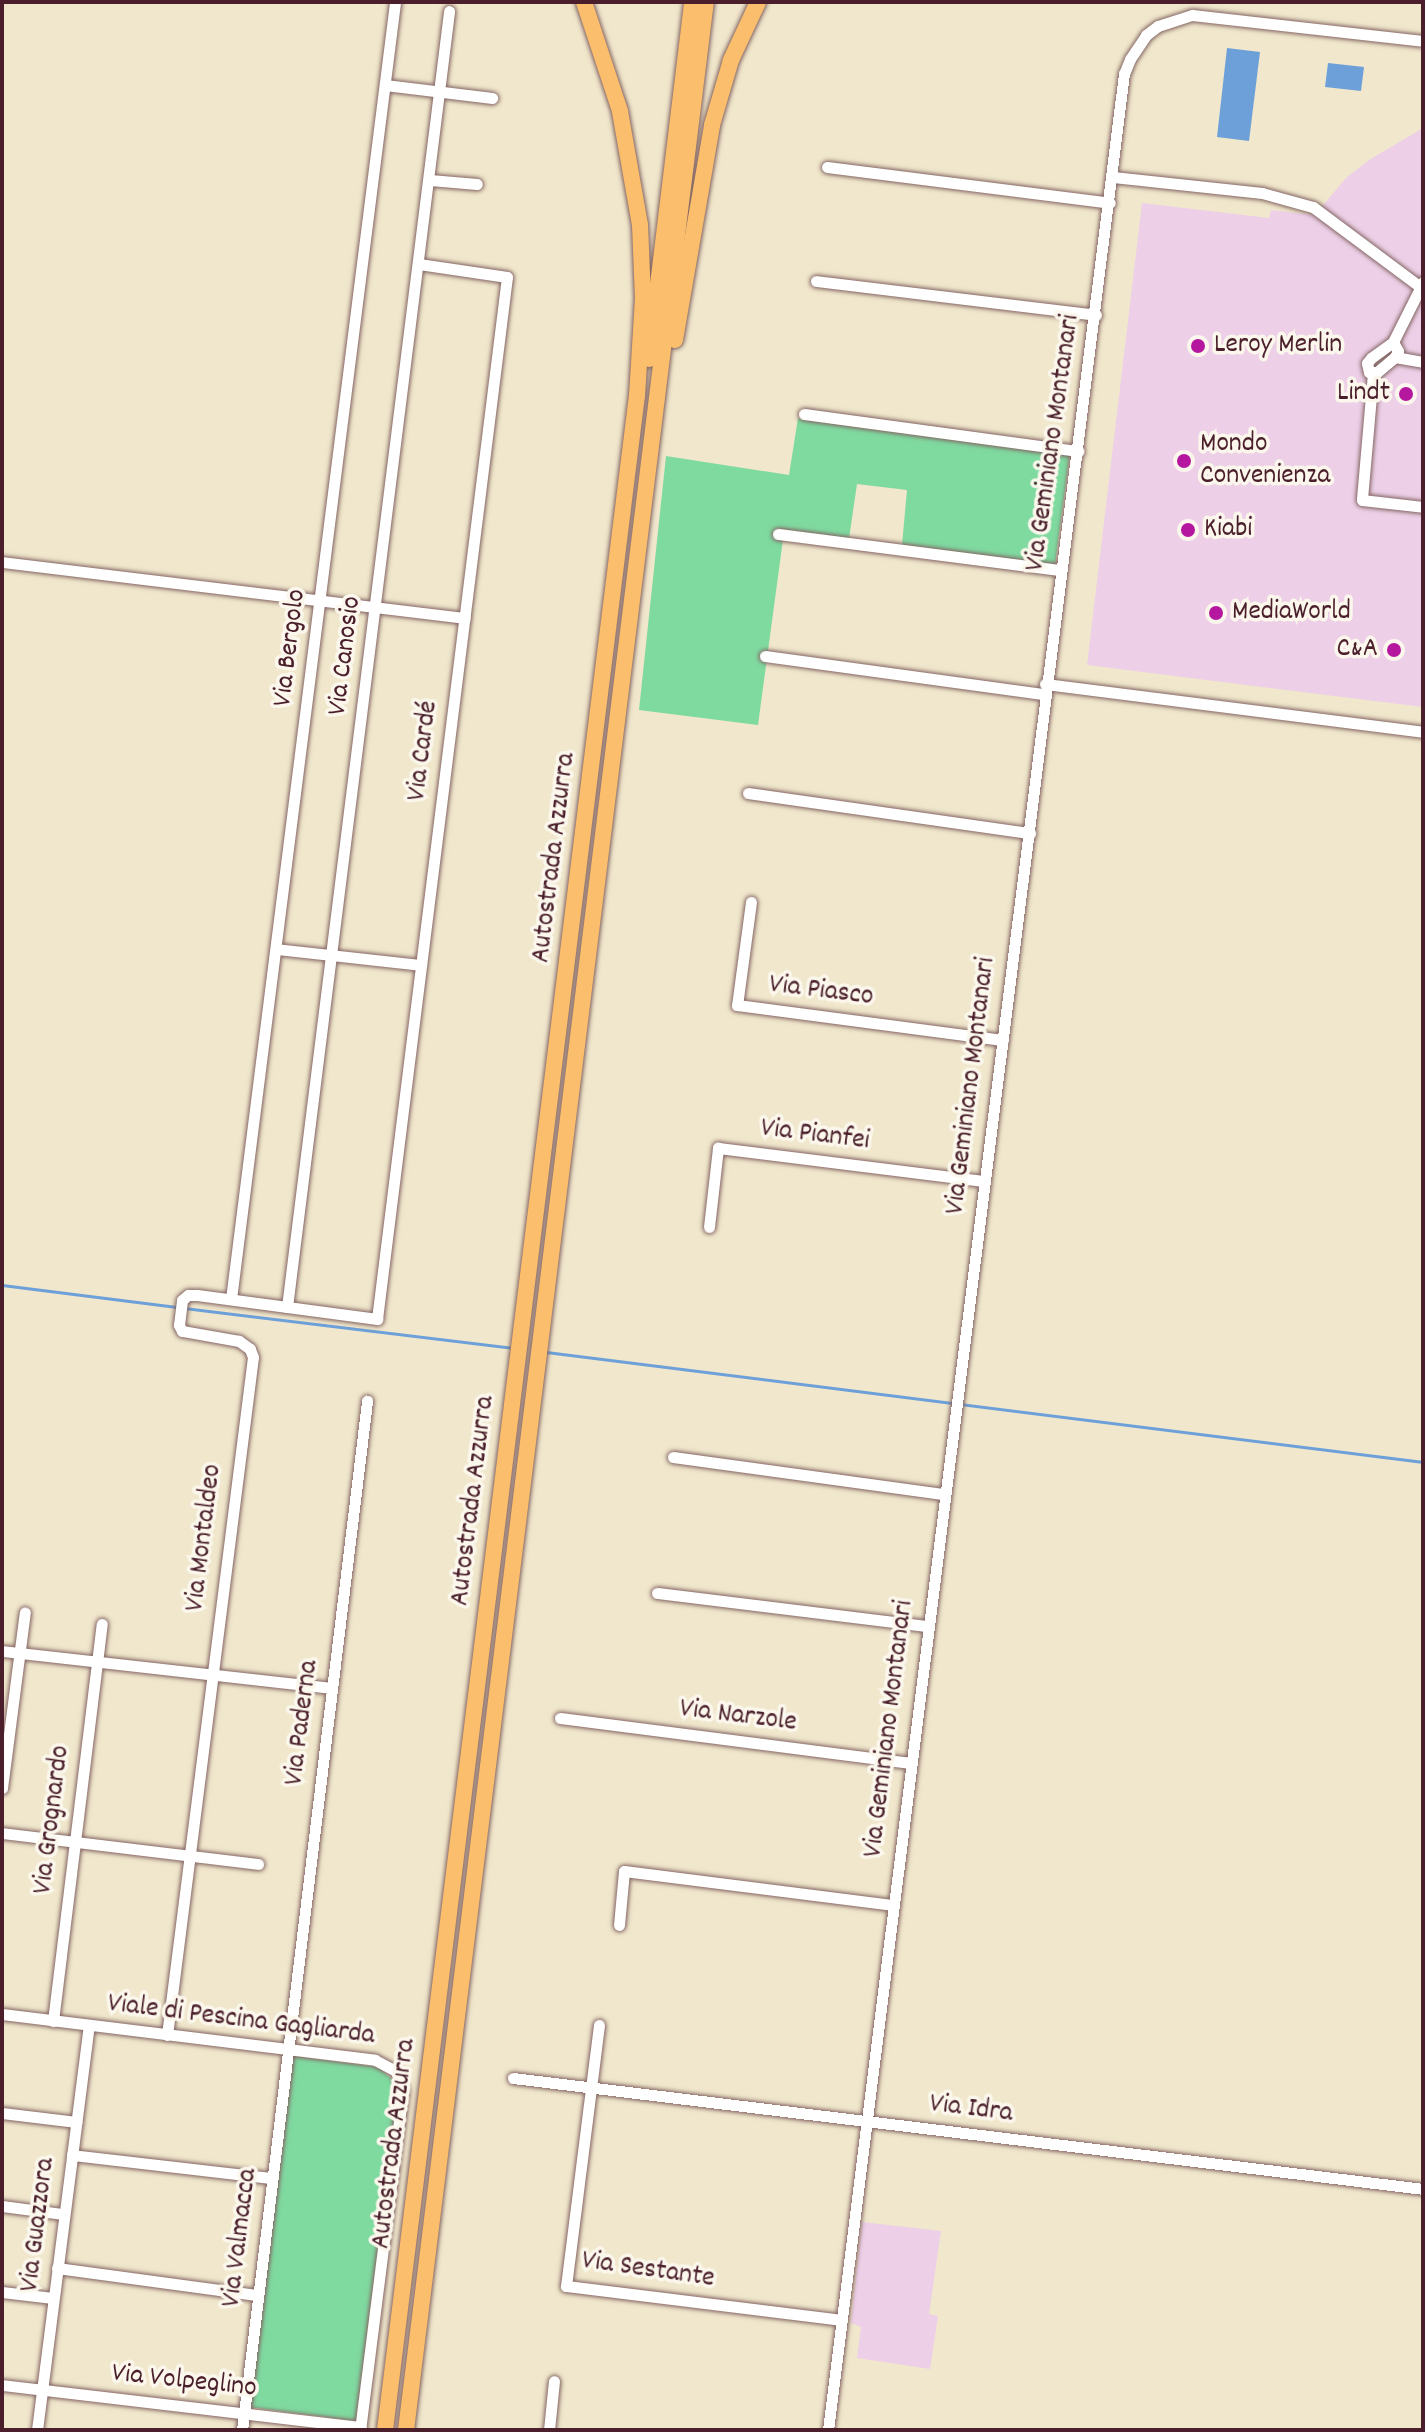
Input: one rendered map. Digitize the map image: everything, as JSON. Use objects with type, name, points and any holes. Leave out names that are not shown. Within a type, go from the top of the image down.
[{"type":"highway","points":[[584,2],[620,111],[640,225],[643,299],[637,396],[617,578]]},
{"type":"highway","points":[[637,578],[681,152],[692,2]]},
{"type":"highway","points":[[617,578],[706,2]]},
{"type":"highway","points":[[637,578],[712,125],[731,60],[758,2]]},
{"type":"highway","name":"Autostrada Azzurra","points":[[385,2430],[617,578]]},
{"type":"highway","name":"Autostrada Azzurra","points":[[406,2430],[637,578]]},
{"type":"street","name":"Via Bergolo","points":[[231,1299],[395,2]]},
{"type":"street","name":"Via Canosio","points":[[287,1307],[449,11]]},
{"type":"street","name":"Via Geminiano Montanari","points":[[828,2430],[909,1763],[1030,833],[1060,570],[1079,451],[1124,74],[1138,45],[1158,26],[1179,17],[1199,15],[1423,41]]},
{"type":"street","points":[[385,85],[492,98]]},
{"type":"street","points":[[827,167],[1110,203]]},
{"type":"street","points":[[1113,177],[1262,193],[1313,207],[1421,284],[1393,342],[1371,358],[1367,368],[1373,373]]},
{"type":"street","points":[[430,180],[477,184]]},
{"type":"street","name":"Via Cardé","points":[[377,1319],[507,277],[419,264]]},
{"type":"street","points":[[816,281],[1096,315]]},
{"type":"street","points":[[1393,342],[1398,351],[1395,357],[1373,373],[1362,500],[1423,507]]},
{"type":"street","points":[[1395,357],[1423,362]]},
{"type":"street","points":[[804,414],[1079,451]]},
{"type":"street","points":[[778,534],[1060,570]]},
{"type":"street","points":[[2,562],[465,618]]},
{"type":"street","points":[[765,656],[1423,732]]},
{"type":"street","points":[[748,793],[1030,833]]},
{"type":"street","name":"Via Piasco","points":[[751,902],[737,1005],[1003,1040]]},
{"type":"street","points":[[276,949],[421,965]]},
{"type":"street","name":"Via Pianfei","points":[[709,1227],[718,1148],[984,1181]]},
{"type":"street","name":"Via Montaldeo","points":[[167,2035],[253,1355],[239,1341],[183,1332],[180,1310],[188,1295],[377,1319]]},
{"type":"street","name":"Via Paderna","points":[[288,2051],[367,1401]]},
{"type":"street","points":[[673,1457],[944,1494]]},
{"type":"street","points":[[657,1593],[927,1626]]},
{"type":"street","points":[[2,1788],[25,1612]]},
{"type":"street","name":"Via Grognardo","points":[[53,2021],[102,1624]]},
{"type":"street","points":[[2,1651],[331,1688]]},
{"type":"street","name":"Via Narzole","points":[[560,1718],[909,1763]]},
{"type":"street","points":[[2,1833],[258,1864]]},
{"type":"street","points":[[619,1925],[624,1871],[892,1905]]},
{"type":"street","name":"Viale di Pescina Gagliarda","points":[[2,2014],[382,2062],[396,2071],[403,2086],[360,2429]]},
{"type":"street","name":"Via Guazzora","points":[[37,2430],[89,2025]]},
{"type":"street","name":"Via Sestante","points":[[599,2025],[566,2286],[841,2320]]},
{"type":"street","name":"Via Valmacca","points":[[242,2430],[288,2051]]},
{"type":"street","name":"Via Idra","points":[[513,2078],[1423,2189]]},
{"type":"street","points":[[2,2113],[76,2122]]},
{"type":"street","points":[[72,2155],[272,2178]]},
{"type":"street","points":[[2,2206],[63,2214]]},
{"type":"street","points":[[57,2268],[258,2295]]},
{"type":"street","points":[[2,2292],[53,2298]]},
{"type":"street","points":[[549,2430],[554,2381]]},
{"type":"street","name":"Via Volpeglino","points":[[2,2385],[360,2429]]},
{"type":"shaded area","points":[[1423,128],[1423,707],[1087,665],[1142,203],[1269,218],[1271,210],[1315,215],[1346,178],[1369,160]]},
{"type":"shaded area","points":[[862,2222],[941,2231],[929,2314],[938,2316],[930,2369],[857,2358],[861,2327],[851,2323]]},
{"type":"green space","points":[[798,418],[1070,452],[1055,565],[902,545],[907,490],[857,484],[849,539],[784,532],[758,725],[639,710],[666,456],[789,475]]},
{"type":"green space","points":[[292,2056],[378,2067],[399,2085],[356,2421],[249,2407]]},
{"type":"water","points":[[1227,48],[1260,52],[1249,141],[1217,137]]},
{"type":"water","points":[[1328,63],[1364,67],[1361,91],[1325,87]]},
{"type":"waterway","points":[[2,1285],[177,1307]]},
{"type":"waterway","points":[[184,1308],[514,1348]]},
{"type":"waterway","points":[[546,1352],[1423,1462]]},
{"type":"place","name":"Leroy Merlin","points":[[1198,346]]},
{"type":"place","name":"Lindt","points":[[1406,394]]},
{"type":"place","name":"Mondo Convenienza","points":[[1184,461]]},
{"type":"place","name":"Kiabi","points":[[1188,530]]},
{"type":"place","name":"MediaWorld","points":[[1216,613]]},
{"type":"place","name":"C&A","points":[[1394,650]]}]
